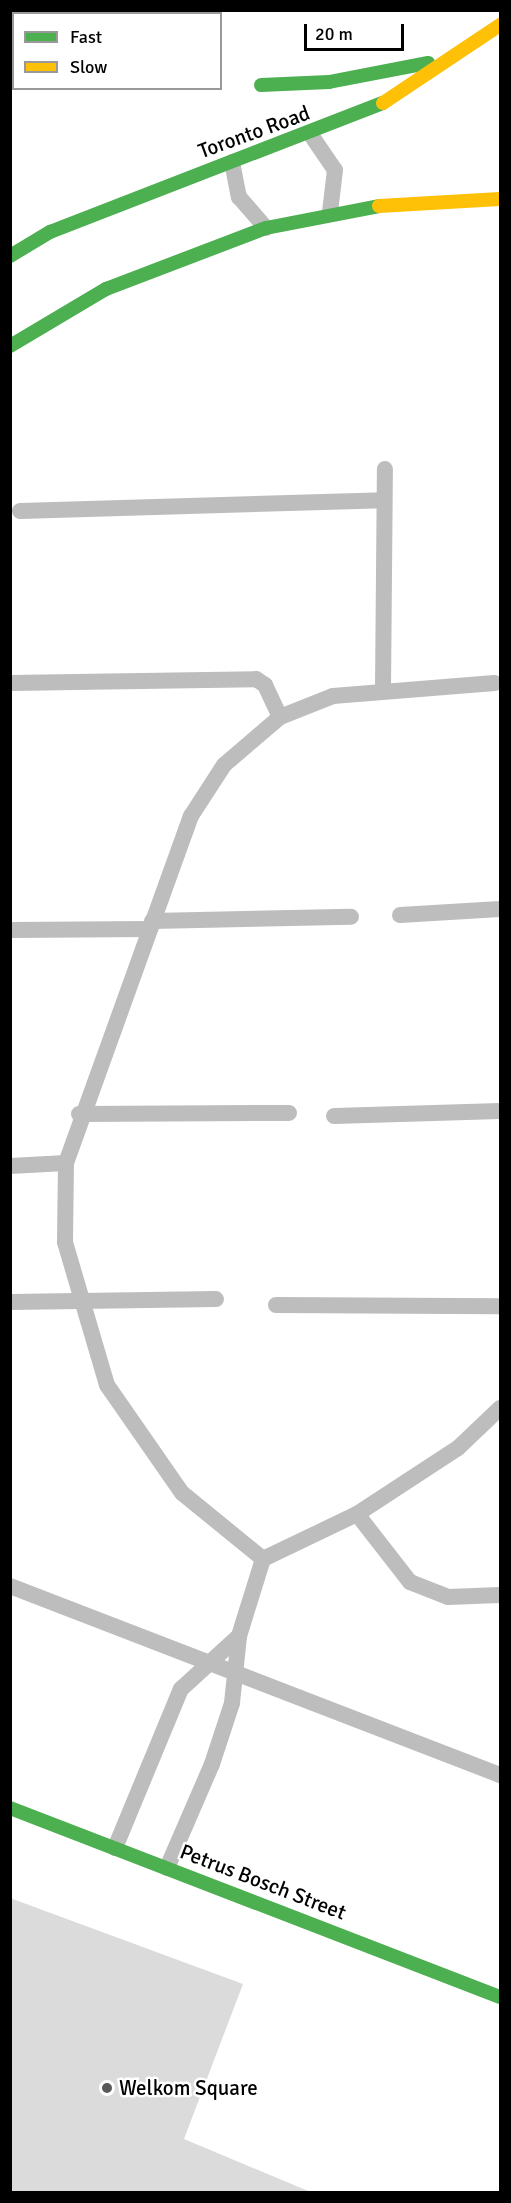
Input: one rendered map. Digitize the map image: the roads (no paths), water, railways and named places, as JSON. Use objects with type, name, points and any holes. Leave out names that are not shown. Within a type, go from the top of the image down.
[{"type":"street","name":"Toronto Road","points":[[10,256],[50,231],[310,135],[381,104],[501,25]]},
{"type":"street","points":[[261,85],[329,82],[457,56]]},
{"type":"street","points":[[10,346],[106,289],[266,228],[330,212],[440,199],[501,199]]},
{"type":"street","name":"Petrus Bosch Street","points":[[10,1808],[501,1997]]},
{"type":"lane","points":[[310,135],[335,170],[330,212]]},
{"type":"lane","points":[[232,162],[238,197],[266,228]]},
{"type":"lane","points":[[383,688],[385,469]]},
{"type":"lane","points":[[20,512],[384,500]]},
{"type":"lane","points":[[10,683],[256,679],[265,685],[280,717]]},
{"type":"lane","points":[[262,1559],[182,1493],[137,1434],[107,1385],[78,1299],[65,1242],[66,1163],[80,1114],[191,816],[224,765],[280,717],[333,696],[383,688],[494,683]]},
{"type":"lane","points":[[400,915],[501,909]]},
{"type":"lane","points":[[10,930],[351,916]]},
{"type":"lane","points":[[334,1116],[501,1111]]},
{"type":"lane","points":[[80,1114],[289,1113]]},
{"type":"lane","points":[[10,1166],[66,1163]]},
{"type":"lane","points":[[10,1302],[78,1299],[216,1299]]},
{"type":"lane","points":[[276,1305],[501,1306]]},
{"type":"lane","points":[[167,1868],[212,1764],[237,1676],[239,1636],[262,1559],[357,1515],[458,1448],[501,1408]]},
{"type":"lane","points":[[357,1515],[410,1582],[448,1596],[501,1595]]},
{"type":"lane","points":[[10,1586],[204,1664],[501,1775]]},
{"type":"lane","points":[[116,1848],[181,1689],[204,1664],[239,1636]]},
{"type":"place","name":"Welkom Square","points":[[107,2088]]}]
